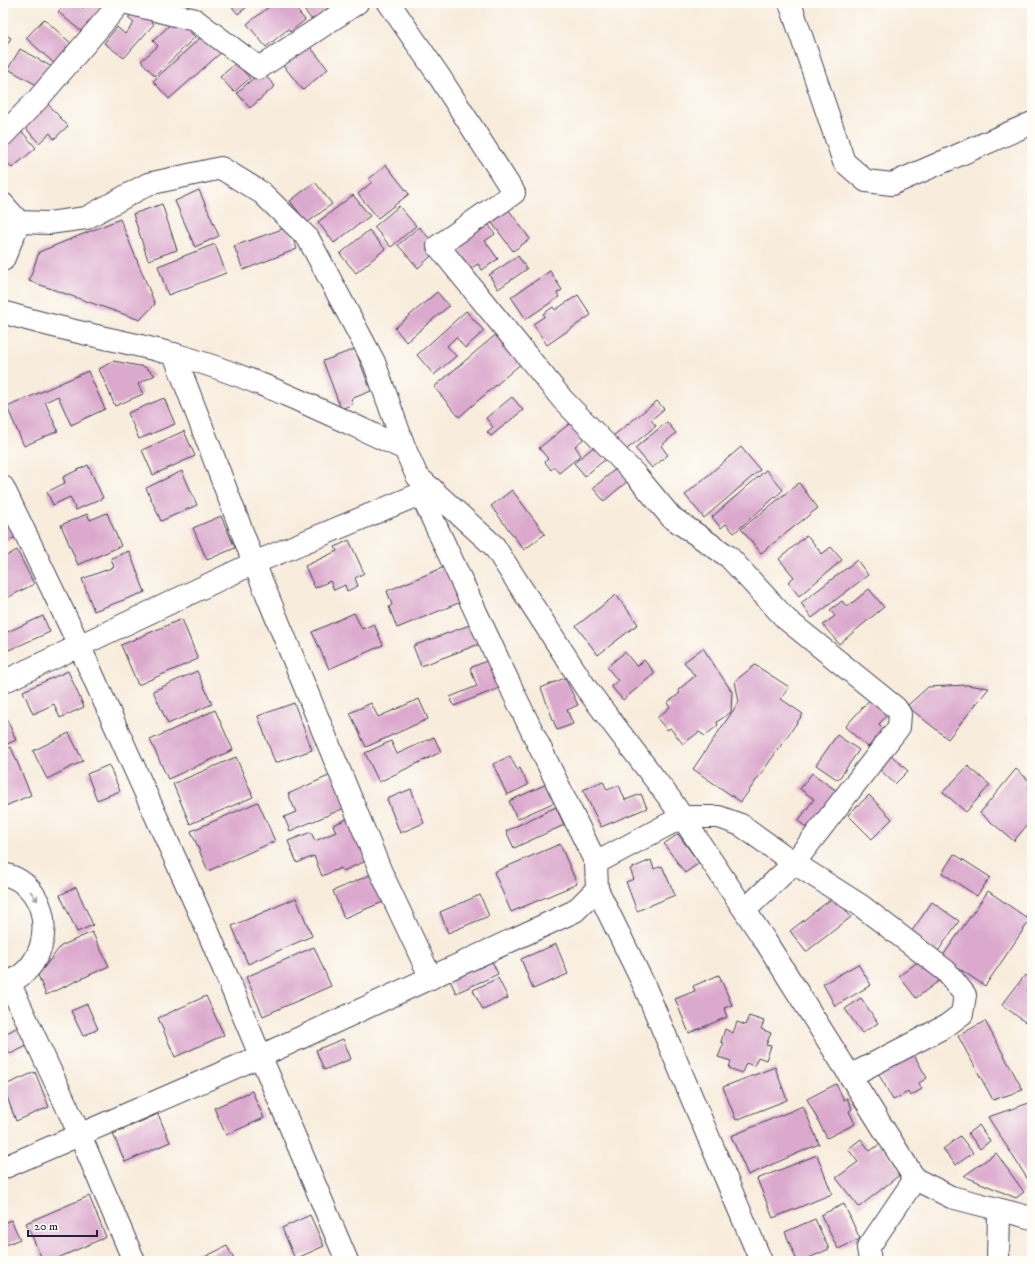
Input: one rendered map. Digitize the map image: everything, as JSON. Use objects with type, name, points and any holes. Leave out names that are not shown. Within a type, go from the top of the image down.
[{"type":"street","points":[[3,135],[38,99],[120,3]]},
{"type":"street","points":[[128,3],[195,20],[259,68],[357,3]]},
{"type":"street","points":[[389,3],[439,76],[514,193],[438,246],[563,400],[635,474],[671,517],[729,557],[786,619],[896,708],[900,714],[899,727],[794,863],[745,910]]},
{"type":"street","points":[[790,3],[844,162],[866,181],[892,184],[1032,123]]},
{"type":"street","points":[[3,204],[19,222],[49,223],[86,218],[148,184],[220,168],[262,193],[308,238],[374,362],[417,476],[426,491],[515,696],[596,863],[597,889],[644,985],[762,1261]]},
{"type":"street","points":[[3,260],[19,222]]},
{"type":"street","points":[[3,312],[36,323],[174,354],[243,377],[406,449]]},
{"type":"street","points":[[174,354],[254,563],[381,872],[431,978]]},
{"type":"street","points":[[3,487],[79,645],[209,934],[348,1261]]},
{"type":"street","points":[[3,682],[254,563],[426,491]]},
{"type":"street","points":[[426,491],[494,546],[586,688],[682,817],[745,910],[915,1179],[951,1197],[1032,1218]]},
{"type":"street","points":[[596,863],[682,817],[719,817],[741,825],[794,863],[860,905],[946,972],[964,995],[962,1014],[946,1026],[850,1076]]},
{"type":"street","points":[[3,874],[9,875],[26,886],[38,901],[44,920],[44,940],[37,958],[25,973],[6,983],[80,1135],[134,1261]]},
{"type":"street","points":[[3,1168],[261,1056],[575,911],[597,889]]},
{"type":"street","points":[[870,1261],[868,1248],[915,1179]]},
{"type":"street","points":[[998,1261],[999,1210]]},
{"type":"building","points":[[66,3],[77,3],[83,8],[87,3],[103,3],[105,5],[82,32],[58,12]]},
{"type":"building","points":[[233,3],[252,3],[238,14],[230,5]]},
{"type":"building","points":[[274,3],[291,3],[305,20],[290,32],[288,29],[266,47],[247,24]]},
{"type":"building","points":[[299,3],[335,3],[312,20]]},
{"type":"building","points":[[136,8],[154,24],[124,58],[104,43],[117,27],[125,34],[134,23],[128,18]]},
{"type":"building","points":[[177,18],[195,37],[155,76],[141,61],[158,46],[153,41]]},
{"type":"building","points":[[44,19],[74,46],[56,65],[26,38]]},
{"type":"building","points":[[3,33],[11,38],[3,51]]},
{"type":"building","points":[[201,37],[224,50],[169,99],[153,81]]},
{"type":"building","points":[[307,43],[328,69],[303,90],[282,64]]},
{"type":"building","points":[[20,49],[52,67],[40,87],[8,69]]},
{"type":"building","points":[[236,63],[250,78],[234,92],[220,77]]},
{"type":"building","points":[[261,71],[275,86],[250,108],[237,93]]},
{"type":"building","points":[[46,102],[68,126],[54,139],[50,133],[39,143],[22,124]]},
{"type":"building","points":[[18,127],[36,148],[12,168],[3,158],[3,140]]},
{"type":"building","points":[[386,165],[409,194],[378,218],[358,194],[372,182],[369,179]]},
{"type":"building","points":[[315,182],[332,204],[307,223],[290,201]]},
{"type":"building","points":[[199,190],[219,236],[195,247],[175,201]]},
{"type":"building","points":[[353,195],[370,216],[334,243],[318,222]]},
{"type":"building","points":[[162,204],[177,250],[148,260],[133,214]]},
{"type":"building","points":[[399,206],[416,226],[391,247],[374,227]]},
{"type":"building","points":[[506,206],[530,239],[513,251],[489,219]]},
{"type":"building","points":[[120,219],[155,304],[140,320],[29,281],[39,252]]},
{"type":"building","points":[[485,219],[495,234],[485,241],[498,259],[482,270],[478,264],[468,270],[450,243]]},
{"type":"building","points":[[288,227],[297,249],[243,270],[234,246]]},
{"type":"building","points":[[419,227],[439,249],[418,268],[398,245]]},
{"type":"building","points":[[369,230],[385,249],[356,273],[340,254]]},
{"type":"building","points":[[215,244],[226,273],[168,295],[158,266]]},
{"type":"building","points":[[518,256],[527,269],[498,289],[489,275]]},
{"type":"building","points":[[550,271],[562,290],[557,293],[559,297],[526,319],[511,297]]},
{"type":"building","points":[[437,292],[449,306],[406,342],[395,328]]},
{"type":"building","points":[[578,295],[591,315],[547,345],[533,324],[545,316],[543,314],[553,307],[555,310]]},
{"type":"building","points":[[466,311],[484,331],[465,348],[456,337],[447,346],[456,356],[434,375],[417,355]]},
{"type":"building","points":[[499,332],[524,361],[459,417],[434,387]]},
{"type":"building","points":[[355,349],[371,391],[351,399],[353,404],[341,409],[323,361]]},
{"type":"building","points":[[113,361],[145,367],[155,375],[138,384],[143,394],[115,406],[99,369]]},
{"type":"building","points":[[88,371],[105,409],[71,425],[58,396],[45,402],[58,431],[24,446],[7,407]]},
{"type":"building","points":[[512,397],[523,410],[491,436],[487,432],[493,427],[486,418]]},
{"type":"building","points":[[164,398],[175,424],[139,439],[128,413]]},
{"type":"building","points":[[657,401],[664,409],[651,420],[656,426],[621,454],[609,439]]},
{"type":"building","points":[[573,421],[586,437],[575,446],[581,455],[559,473],[554,467],[551,470],[545,462],[548,459],[539,448]]},
{"type":"building","points":[[667,422],[676,433],[661,446],[668,455],[652,468],[635,448]]},
{"type":"building","points":[[184,431],[195,456],[153,475],[142,450]]},
{"type":"building","points":[[596,445],[607,458],[585,476],[574,463]]},
{"type":"building","points":[[741,447],[760,470],[704,518],[685,495]]},
{"type":"building","points":[[88,465],[103,498],[76,510],[70,497],[53,505],[47,492],[65,483],[63,477]]},
{"type":"building","points":[[618,467],[629,480],[604,501],[593,488]]},
{"type":"building","points":[[766,470],[783,490],[734,533],[726,524],[721,528],[712,517]]},
{"type":"building","points":[[182,471],[197,505],[161,521],[146,488]]},
{"type":"building","points":[[799,483],[818,508],[761,553],[741,529]]},
{"type":"building","points":[[512,490],[545,534],[524,550],[491,506]]},
{"type":"building","points":[[3,508],[16,537],[3,543]]},
{"type":"building","points":[[107,513],[121,546],[78,565],[61,525],[87,514],[90,520]]},
{"type":"building","points":[[221,516],[235,548],[207,560],[193,528]]},
{"type":"building","points":[[807,535],[822,554],[831,547],[842,560],[799,596],[788,582],[794,577],[779,559]]},
{"type":"building","points":[[349,540],[364,573],[355,578],[358,586],[347,591],[345,585],[334,590],[330,581],[315,588],[305,566],[337,551],[335,547]]},
{"type":"building","points":[[17,550],[34,584],[3,600],[3,558]]},
{"type":"building","points":[[129,551],[145,592],[94,611],[82,579],[114,567],[111,558]]},
{"type":"building","points":[[857,560],[868,575],[812,618],[801,603]]},
{"type":"building","points":[[447,566],[461,602],[397,628],[389,607],[392,605],[387,591]]},
{"type":"building","points":[[869,589],[884,607],[839,644],[823,625],[835,616],[830,610],[842,601],[847,607]]},
{"type":"building","points":[[616,595],[638,624],[598,655],[576,626]]},
{"type":"building","points":[[354,613],[362,629],[374,624],[383,645],[329,669],[312,632]]},
{"type":"building","points":[[43,616],[50,632],[9,650],[3,634]]},
{"type":"building","points":[[182,619],[198,659],[138,685],[121,645]]},
{"type":"building","points":[[475,623],[482,643],[421,666],[413,646]]},
{"type":"building","points":[[703,648],[732,692],[731,712],[717,722],[718,725],[705,736],[699,732],[683,744],[670,728],[667,730],[657,718],[670,707],[667,703],[680,693],[678,690],[695,676],[684,662]]},
{"type":"building","points":[[625,652],[637,667],[644,660],[655,673],[623,700],[611,686],[618,681],[607,667]]},
{"type":"building","points":[[491,659],[502,687],[454,706],[450,697],[477,686],[470,668]]},
{"type":"building","points":[[755,665],[789,687],[781,699],[803,714],[741,802],[693,769],[739,702],[735,681]]},
{"type":"building","points":[[68,671],[84,707],[60,718],[54,704],[33,714],[23,691]]},
{"type":"building","points":[[197,671],[212,704],[168,724],[153,691]]},
{"type":"building","points":[[565,678],[578,705],[567,710],[573,724],[557,730],[541,688]]},
{"type":"building","points":[[966,685],[989,688],[948,739],[907,706],[928,687]]},
{"type":"building","points":[[872,697],[889,713],[879,724],[884,729],[868,747],[845,727]]},
{"type":"building","points":[[419,699],[428,719],[366,747],[350,713],[371,703],[378,717]]},
{"type":"building","points":[[294,703],[312,750],[275,763],[258,716]]},
{"type":"building","points":[[3,710],[16,740],[3,746]]},
{"type":"building","points":[[215,710],[233,750],[168,779],[150,740]]},
{"type":"building","points":[[69,733],[83,761],[47,779],[33,751]]},
{"type":"building","points":[[837,735],[859,750],[838,780],[816,765]]},
{"type":"building","points":[[434,737],[441,752],[379,782],[365,753],[391,741],[397,754]]},
{"type":"building","points":[[11,747],[31,795],[3,807],[3,751]]},
{"type":"building","points":[[889,753],[908,771],[895,784],[876,766]]},
{"type":"building","points":[[510,756],[517,770],[520,768],[528,785],[507,795],[493,764]]},
{"type":"building","points":[[236,757],[253,797],[190,824],[173,784]]},
{"type":"building","points":[[109,765],[120,791],[97,800],[87,774]]},
{"type":"building","points":[[968,766],[990,785],[966,812],[943,792]]},
{"type":"building","points":[[1016,769],[1032,783],[1028,788],[1032,791],[1032,819],[1014,841],[980,813]]},
{"type":"building","points":[[812,773],[838,792],[810,830],[798,821],[814,799],[800,789]]},
{"type":"building","points":[[333,774],[347,807],[290,831],[284,817],[296,812],[288,794]]},
{"type":"building","points":[[603,781],[607,790],[619,785],[625,800],[641,794],[647,808],[601,827],[583,790]]},
{"type":"building","points":[[547,784],[555,802],[517,819],[509,801]]},
{"type":"building","points":[[411,789],[424,823],[400,833],[387,799]]},
{"type":"building","points":[[869,795],[892,819],[872,839],[848,815]]},
{"type":"building","points":[[258,802],[275,841],[208,871],[191,831]]},
{"type":"building","points":[[556,807],[564,825],[514,848],[506,831]]},
{"type":"building","points":[[354,816],[366,861],[343,871],[341,868],[322,876],[314,856],[297,863],[288,841],[311,832],[315,841],[336,832],[333,825]]},
{"type":"building","points":[[678,834],[699,863],[685,873],[664,844]]},
{"type":"building","points":[[560,844],[577,884],[511,912],[494,872]]},
{"type":"building","points":[[954,854],[990,877],[977,896],[942,873]]},
{"type":"building","points":[[651,860],[654,869],[662,866],[675,895],[637,911],[626,882],[634,879],[630,869]]},
{"type":"building","points":[[379,871],[387,892],[380,895],[383,902],[344,918],[333,891]]},
{"type":"building","points":[[76,887],[93,925],[77,932],[60,895]]},
{"type":"building","points":[[988,891],[1030,920],[985,986],[942,957]]},
{"type":"building","points":[[480,895],[489,916],[448,933],[440,912]]},
{"type":"building","points":[[835,896],[851,917],[806,952],[790,931]]},
{"type":"building","points":[[296,898],[312,936],[248,964],[232,926]]},
{"type":"building","points":[[932,902],[959,921],[936,954],[909,935]]},
{"type":"building","points":[[92,932],[109,966],[46,995],[38,975],[61,946]]},
{"type":"building","points":[[556,944],[568,974],[533,989],[521,959]]},
{"type":"building","points":[[314,947],[331,986],[263,1016],[246,977]]},
{"type":"building","points":[[490,957],[498,974],[456,993],[448,976]]},
{"type":"building","points":[[923,958],[940,980],[916,998],[899,976]]},
{"type":"building","points":[[858,964],[871,985],[835,1006],[823,984]]},
{"type":"building","points":[[719,975],[732,1005],[724,1008],[727,1017],[689,1033],[675,999],[695,991],[693,986]]},
{"type":"building","points":[[1025,975],[1032,979],[1032,984],[1027,991],[1032,994],[1032,1027],[1002,1005]]},
{"type":"building","points":[[498,978],[508,998],[483,1010],[473,990]]},
{"type":"building","points":[[206,996],[224,1035],[175,1057],[158,1018]]},
{"type":"building","points":[[861,998],[878,1023],[862,1033],[845,1009]]},
{"type":"building","points":[[87,1004],[98,1029],[83,1036],[71,1011]]},
{"type":"building","points":[[749,1016],[764,1021],[761,1029],[771,1033],[766,1045],[771,1046],[766,1060],[758,1057],[754,1066],[746,1063],[742,1073],[729,1068],[731,1061],[718,1057],[724,1043],[721,1042],[725,1029],[733,1033],[737,1022],[745,1025]]},
{"type":"building","points":[[985,1021],[1023,1090],[993,1100],[958,1036]]},
{"type":"building","points":[[20,1026],[29,1045],[10,1054],[3,1040],[3,1035]]},
{"type":"building","points":[[343,1039],[351,1059],[324,1070],[316,1050]]},
{"type":"building","points":[[910,1048],[927,1078],[919,1083],[922,1089],[910,1096],[908,1092],[893,1100],[877,1071]]},
{"type":"building","points":[[775,1067],[787,1100],[736,1120],[723,1087]]},
{"type":"building","points":[[35,1072],[49,1107],[16,1121],[3,1086]]},
{"type":"building","points":[[836,1084],[844,1100],[847,1098],[852,1109],[849,1111],[855,1124],[827,1138],[807,1099]]},
{"type":"building","points":[[252,1091],[264,1118],[226,1135],[214,1108]]},
{"type":"building","points":[[1032,1102],[1032,1186],[988,1117]]},
{"type":"building","points":[[803,1106],[819,1144],[748,1175],[731,1136]]},
{"type":"building","points":[[158,1114],[170,1142],[125,1162],[113,1134]]},
{"type":"building","points":[[979,1125],[990,1141],[980,1149],[968,1133]]},
{"type":"building","points":[[960,1136],[973,1153],[956,1165],[943,1149]]},
{"type":"building","points":[[861,1139],[870,1151],[880,1144],[902,1173],[859,1207],[836,1178],[858,1162],[848,1149]]},
{"type":"building","points":[[996,1153],[1024,1192],[1016,1198],[964,1176]]},
{"type":"building","points":[[817,1155],[832,1194],[773,1218],[757,1179]]},
{"type":"building","points":[[89,1196],[106,1237],[51,1261],[43,1261],[26,1223]]},
{"type":"building","points":[[844,1204],[860,1239],[838,1249],[821,1215]]},
{"type":"building","points":[[310,1215],[324,1246],[295,1259],[282,1228]]},
{"type":"building","points":[[815,1219],[829,1249],[802,1261],[797,1261],[785,1232]]},
{"type":"building","points":[[11,1220],[20,1239],[3,1246],[3,1223]]},
{"type":"building","points":[[227,1246],[235,1261],[196,1261]]}]
